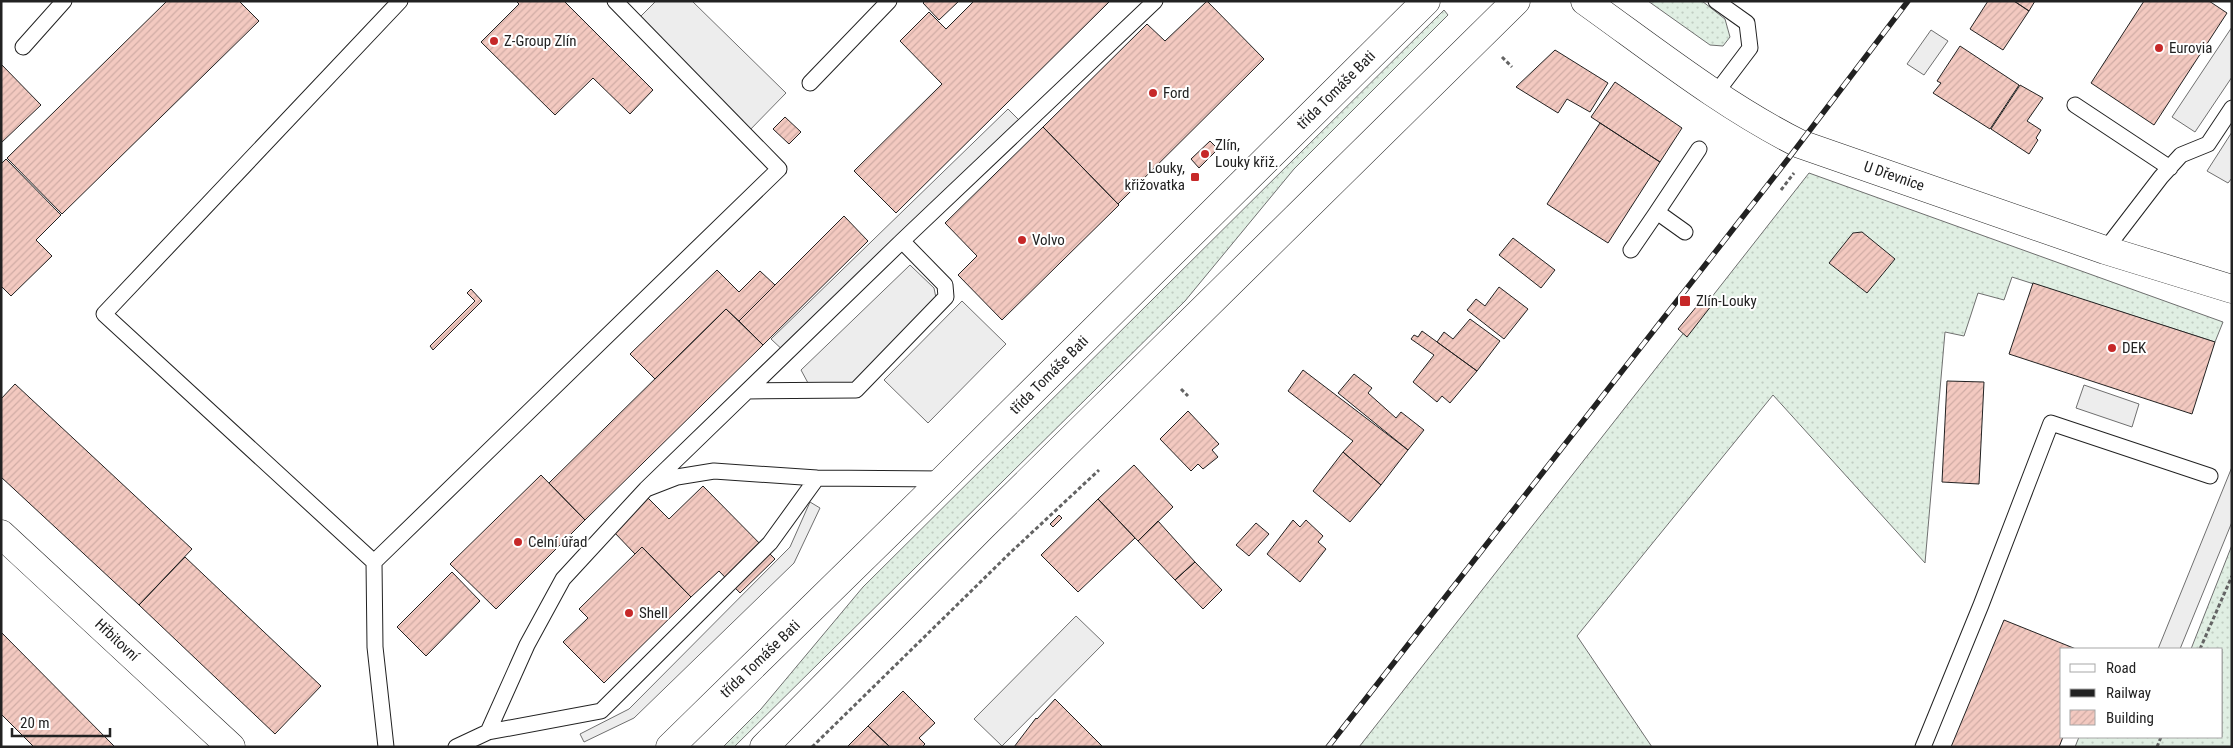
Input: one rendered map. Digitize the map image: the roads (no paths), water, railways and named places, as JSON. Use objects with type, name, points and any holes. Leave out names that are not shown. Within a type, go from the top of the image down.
[{"type":"main road","name":"třída Tomáše Bati","points":[[670,747],[944,479],[1426,1]]},
{"type":"main road","points":[[764,747],[983,526],[1516,1]]},
{"type":"main road","name":"U Dřevnice","points":[[1586,1],[1768,128],[1800,144],[2105,250],[2232,289]]},
{"type":"main road","name":"Hřbitovní","points":[[1,534],[231,747]]},
{"type":"lane","points":[[23,47],[64,1]]},
{"type":"lane","points":[[386,747],[376,647],[374,562],[104,314],[400,1]]},
{"type":"lane","points":[[374,562],[779,168],[615,1]]},
{"type":"lane","points":[[810,83],[889,1]]},
{"type":"lane","points":[[488,732],[527,645],[563,579],[646,489],[902,241],[1155,1]]},
{"type":"lane","points":[[1716,1],[1747,23],[1750,48],[1716,93]]},
{"type":"lane","points":[[2075,105],[2170,168]]},
{"type":"lane","points":[[2105,250],[2181,155],[2208,144],[2232,108]]},
{"type":"lane","points":[[1631,250],[1699,149]]},
{"type":"lane","points":[[1657,212],[1685,232]]},
{"type":"lane","points":[[747,391],[856,390],[946,298],[945,285],[902,241]]},
{"type":"lane","points":[[1923,747],[1981,605],[2051,423],[2210,476]]},
{"type":"lane","points":[[646,489],[677,477],[714,472],[817,478],[944,479]]},
{"type":"lane","points":[[456,747],[488,732],[601,711],[770,543],[817,478]]},
{"type":"railway","points":[[1328,747],[1788,159],[1908,1]]},
{"type":"place","name":"Z-Group Zlín","points":[[494,41]]},
{"type":"place","name":"Eurovia","points":[[2159,48]]},
{"type":"place","name":"Ford","points":[[1153,93]]},
{"type":"place","name":"Zlín, Louky křiž.","points":[[1205,154]]},
{"type":"place","name":"Louky, křižovatka","points":[[1195,177]]},
{"type":"place","name":"Volvo","points":[[1022,240]]},
{"type":"place","name":"Zlín-Louky","points":[[1685,301]]},
{"type":"place","name":"DEK","points":[[2112,348]]},
{"type":"place","name":"Celní úřad","points":[[518,542]]},
{"type":"place","name":"Shell","points":[[629,613]]}]
